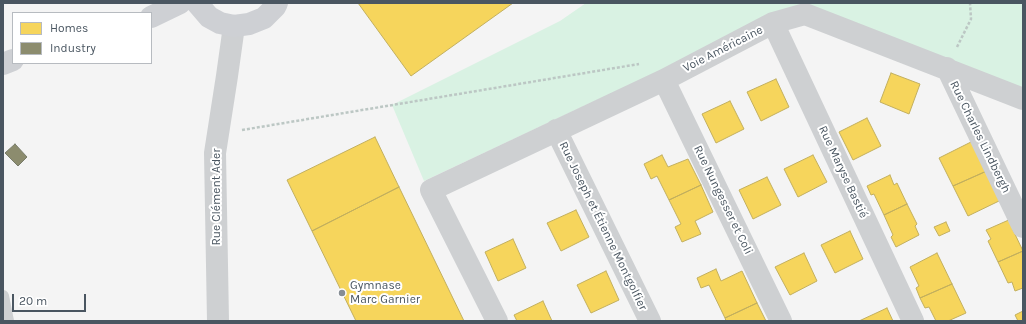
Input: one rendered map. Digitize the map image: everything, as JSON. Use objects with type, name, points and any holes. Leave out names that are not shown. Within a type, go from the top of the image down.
[{"type":"main road","points":[[152,17],[180,3]]},
{"type":"main road","points":[[197,3],[209,17],[220,23],[234,26],[249,24],[264,18],[277,3]]},
{"type":"street","name":"Voie Américaine","points":[[497,321],[431,190],[664,80],[774,23],[805,14],[947,68],[1023,99]]},
{"type":"street","name":"Rue Maryse Bastié","points":[[774,23],[913,321]]},
{"type":"street","name":"Rue Clément Ader","points":[[218,321],[215,153],[234,26]]},
{"type":"street","name":"Rue Charles Lindbergh","points":[[947,68],[1023,227]]},
{"type":"street","name":"Rue Nungesser et Coli","points":[[664,80],[781,321]]},
{"type":"street","name":"Rue Joseph et Étienne Montgolfier","points":[[556,130],[650,321]]},
{"type":"lane","points":[[3,296],[8,321]]},
{"type":"path","points":[[947,68],[970,19],[970,3]]},
{"type":"path","points":[[238,131],[643,63]]},
{"type":"green space","points":[[586,3],[1023,3],[1023,92],[807,6],[586,105],[424,181],[392,105],[560,21]]},
{"type":"building: Homes","points":[[358,3],[513,3],[411,76]]},
{"type":"building: Homes","points":[[891,73],[920,84],[909,114],[880,102]]},
{"type":"building: Homes","points":[[776,79],[789,107],[761,121],[747,92]]},
{"type":"building: Homes","points":[[730,101],[744,129],[716,143],[702,114]]},
{"type":"building: Homes","points":[[867,118],[881,146],[853,160],[839,132]]},
{"type":"building: Homes","points":[[375,137],[399,187],[312,231],[287,180]]},
{"type":"building: Homes","points":[[971,142],[989,170],[953,186],[939,158]]},
{"type":"building: Homes","points":[[662,155],[668,167],[688,159],[701,185],[669,200],[657,176],[651,179],[644,164]]},
{"type":"building: Homes","points":[[813,155],[827,182],[798,197],[784,169]]},
{"type":"building: Homes","points":[[989,170],[999,201],[968,216],[953,186]]},
{"type":"building: Homes","points":[[890,175],[894,185],[897,183],[907,204],[884,215],[874,194],[871,195],[867,186]]},
{"type":"building: Homes","points":[[767,177],[781,205],[753,219],[739,190]]},
{"type":"building: Homes","points":[[701,185],[713,212],[695,221],[701,234],[682,242],[675,227],[681,224],[669,200]]},
{"type":"building: Homes","points":[[399,187],[464,321],[356,321],[312,231]]},
{"type":"building: Homes","points":[[907,204],[917,224],[915,226],[919,235],[896,247],[891,237],[893,235],[884,215]]},
{"type":"building: Homes","points":[[576,210],[589,237],[561,251],[547,223]]},
{"type":"building: Homes","points":[[1011,219],[1013,230],[1023,251],[998,262],[988,241],[991,239],[986,230]]},
{"type":"building: Homes","points":[[946,222],[950,231],[939,236],[934,227]]},
{"type":"building: Homes","points":[[850,231],[863,259],[835,273],[821,245]]},
{"type":"building: Homes","points":[[513,239],[526,268],[498,281],[485,252]]},
{"type":"building: Homes","points":[[1023,251],[1023,288],[1015,291],[1012,282],[1008,283],[998,262]]},
{"type":"building: Homes","points":[[804,253],[817,281],[790,295],[775,267]]},
{"type":"building: Homes","points":[[937,253],[952,284],[920,298],[916,288],[919,286],[910,267]]},
{"type":"building: Homes","points":[[716,269],[721,281],[742,271],[757,303],[725,318],[709,285],[701,288],[697,278]]},
{"type":"building: Homes","points":[[606,271],[619,300],[591,313],[577,285]]},
{"type":"building: Homes","points":[[952,284],[966,313],[948,321],[936,321],[929,307],[925,308],[920,298]]},
{"type":"building: Homes","points":[[543,301],[552,321],[517,321],[514,315]]},
{"type":"building: Homes","points":[[757,303],[766,321],[726,321],[725,318]]},
{"type":"building: Homes","points":[[887,308],[893,321],[859,321]]},
{"type":"building: Homes","points":[[1023,311],[1023,321],[1018,321],[1015,315]]},
{"type":"building: Industry","points":[[15,144],[27,157],[18,166],[5,153]]},
{"type":"place","name":"Gymnase Marc Garnier","points":[[342,293]]}]
